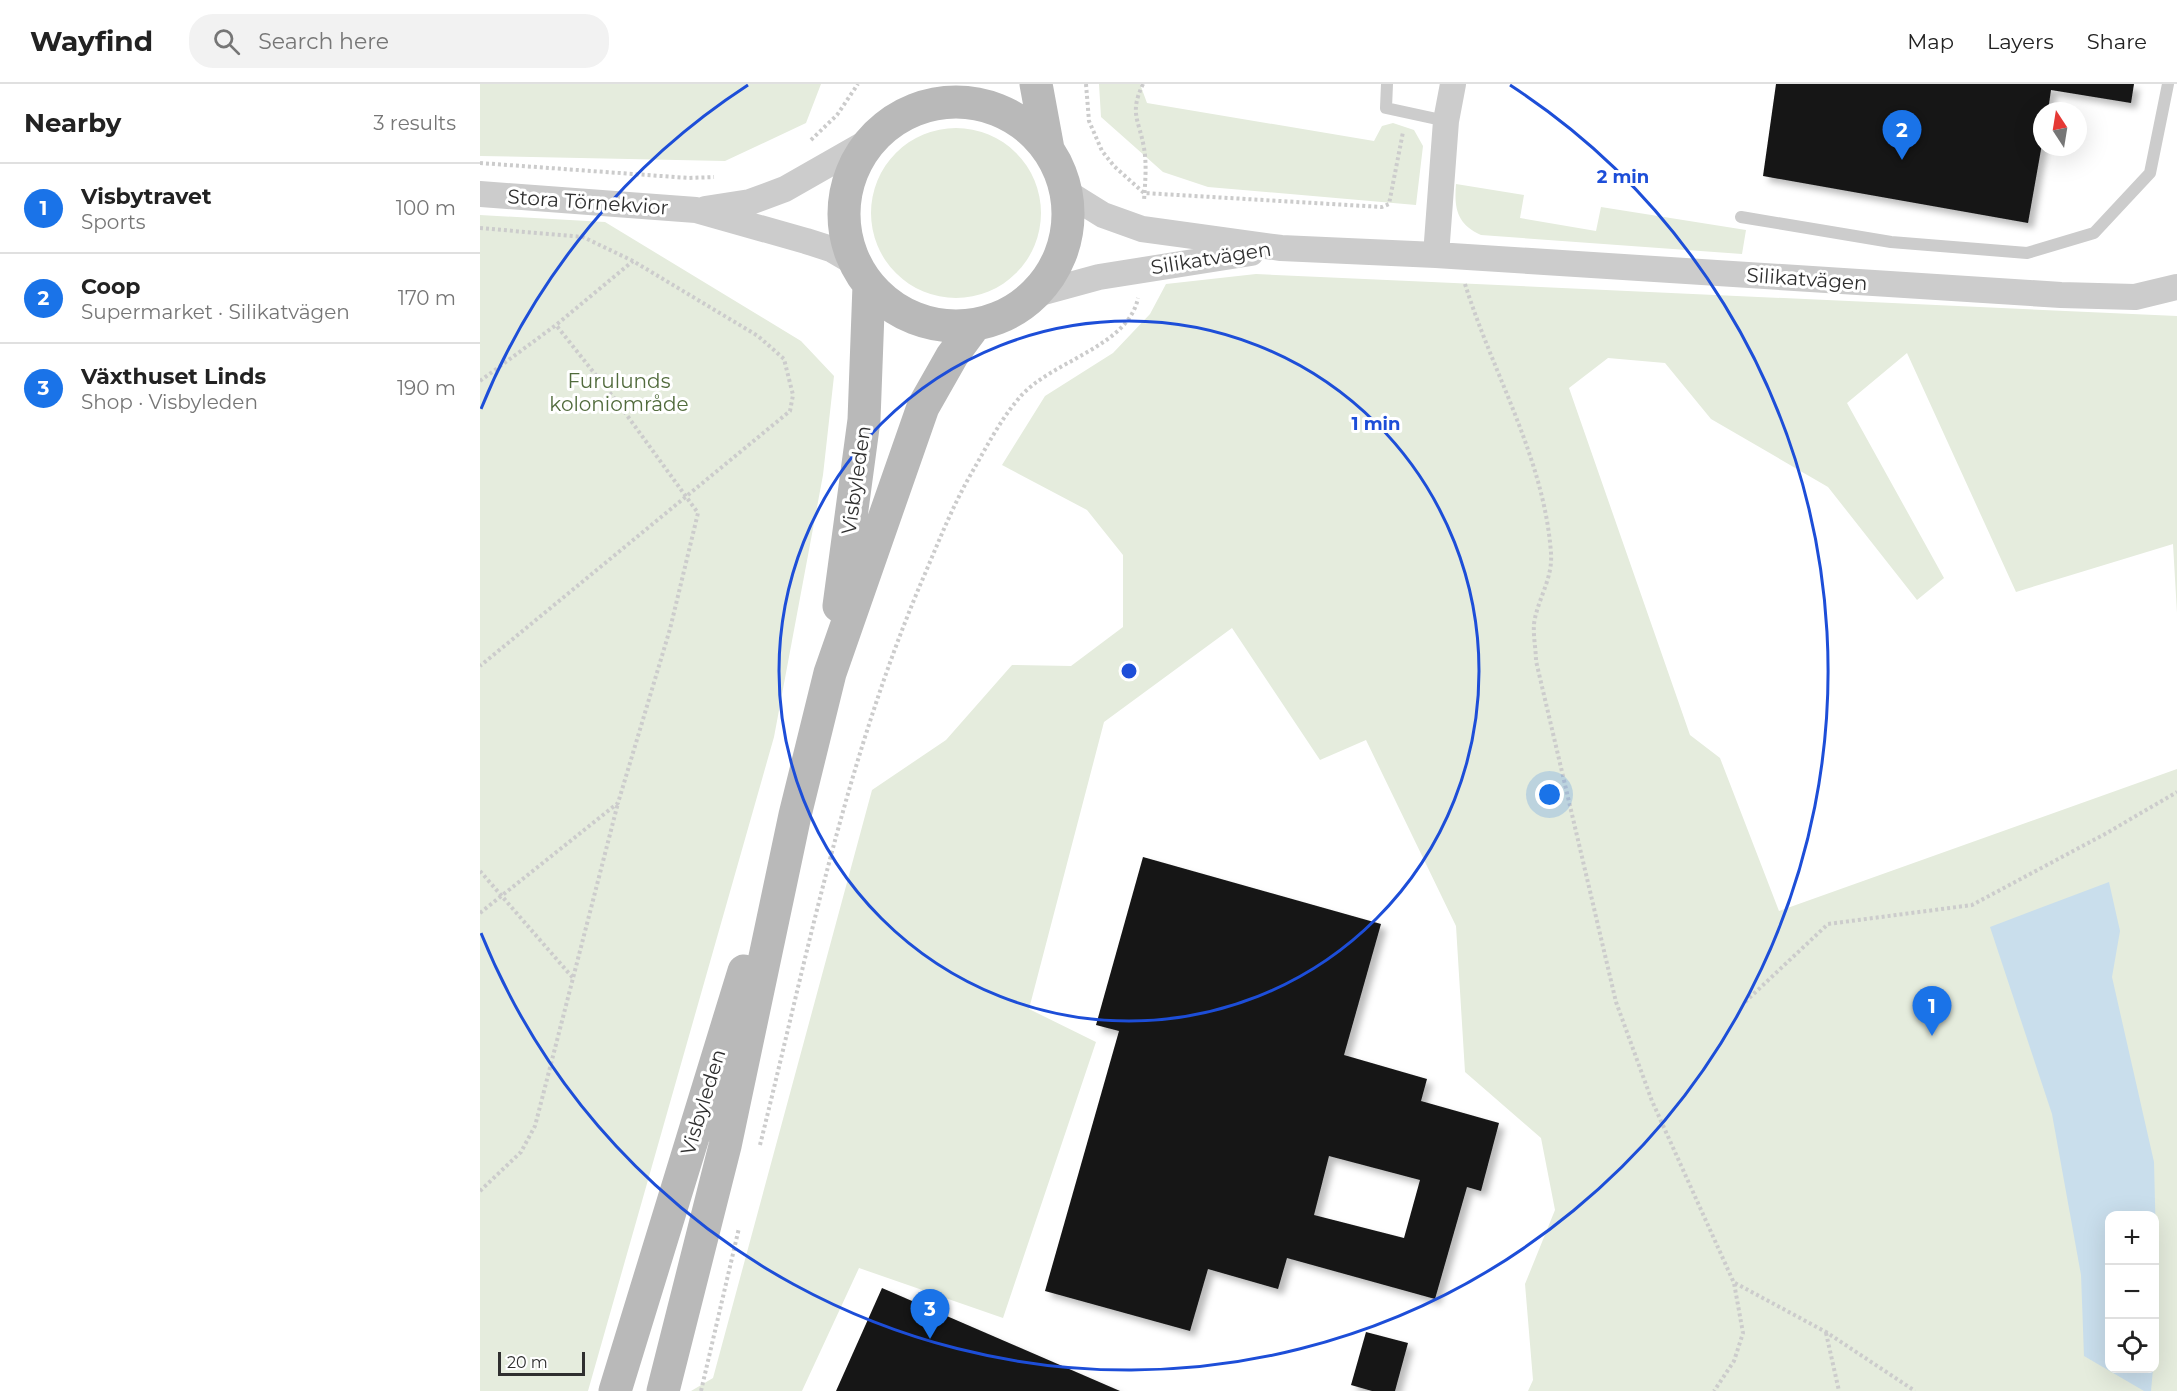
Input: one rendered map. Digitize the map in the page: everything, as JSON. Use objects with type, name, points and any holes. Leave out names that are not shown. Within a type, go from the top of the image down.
[{"type":"main road","points":[[911,111],[929,84]]},
{"type":"main road","points":[[1036,84],[1048,149]]},
{"type":"main road","points":[[944,102],[978,104],[994,108],[1024,125],[1048,149],[1056,163],[1066,192],[1068,220],[1063,248],[1051,273],[1033,295],[1006,314],[975,325],[942,325],[909,316],[880,297],[862,274],[846,238],[844,199],[856,161],[871,140],[890,123],[911,111],[944,102]]},
{"type":"main road","name":"Visbyleden","points":[[830,674],[864,420],[862,274]]},
{"type":"main road","name":"Visbyleden","points":[[663,1391],[725,1146],[795,815],[830,674],[923,407],[951,356],[975,325]]},
{"type":"main road","name":"Visbyleden","points":[[615,1391],[693,1131],[795,815]]},
{"type":"street","points":[[1447,256],[1446,121],[1453,84]]},
{"type":"street","points":[[696,210],[750,202],[785,189],[871,140]]},
{"type":"street","name":"Silikatvägen","points":[[1066,192],[1103,215],[1142,229],[1281,248],[1447,256],[2061,295],[2135,297],[2177,287]]},
{"type":"street","name":"Stora Törnekvior","points":[[480,194],[696,210]]},
{"type":"street","points":[[696,210],[831,249],[862,274]]},
{"type":"street","name":"Silikatvägen","points":[[1033,295],[1099,277],[1141,269],[1281,248]]},
{"type":"lane","points":[[1387,84],[1386,108],[1446,121]]},
{"type":"lane","points":[[1741,217],[1891,242],[2027,253],[2094,233],[2150,173],[2168,84]]},
{"type":"path","points":[[803,148],[837,115],[858,84]]},
{"type":"path","points":[[1086,84],[1089,121],[1102,151],[1114,166],[1144,193],[1382,207],[1389,204],[1393,191],[1406,112]]},
{"type":"path","points":[[1142,229],[1144,146],[1134,115],[1136,99],[1143,84]]},
{"type":"path","points":[[480,163],[689,178],[717,177]]},
{"type":"path","points":[[480,228],[584,237],[633,261],[758,336],[784,359],[794,395],[790,411],[480,666]]},
{"type":"path","points":[[1447,256],[1476,320],[1533,462],[1548,523],[1552,557],[1547,586],[1534,623],[1536,661],[1616,1002],[1652,1101],[1734,1283],[1743,1333],[1734,1361],[1714,1391]]},
{"type":"path","points":[[480,381],[556,325],[633,261]]},
{"type":"path","points":[[758,1151],[845,798],[891,654],[958,496],[996,431],[1021,396],[1047,374],[1125,326],[1136,309],[1141,269]]},
{"type":"path","points":[[480,1191],[521,1152],[535,1126],[618,803],[670,629],[698,513],[618,403],[556,325]]},
{"type":"path","points":[[1745,1002],[1828,924],[1972,905],[2105,834],[2177,792]]},
{"type":"path","points":[[480,913],[618,803]]},
{"type":"path","points":[[480,871],[573,978]]},
{"type":"path","points":[[701,1391],[742,1217]]},
{"type":"path","points":[[1734,1283],[1826,1332],[1915,1391]]},
{"type":"path","points":[[1826,1332],[1839,1391]]},
{"type":"green space","points":[[480,84],[821,84],[806,123],[725,161],[480,156]]},
{"type":"green space","points":[[1099,84],[1140,84],[1147,103],[1374,141],[1382,126],[1393,123],[1414,130],[1423,146],[1416,205],[1208,187],[1163,172],[1101,117]]},
{"type":"green space","points":[[956,128],[973,129],[989,134],[1016,153],[1035,180],[1040,196],[1040,230],[1035,246],[1016,273],[989,292],[973,297],[956,298],[939,297],[923,292],[896,273],[877,246],[872,230],[871,213],[872,196],[877,180],[896,153],[923,134],[939,129]]},
{"type":"green space","points":[[1456,184],[1524,195],[1520,218],[1596,231],[1601,207],[1746,230],[1742,254],[1481,235],[1467,226],[1459,215]]},
{"type":"green space","name":"Furulunds koloniområde","points":[[480,215],[605,222],[801,341],[834,376],[823,475],[774,737],[588,1391],[480,1391]]},
{"type":"green space","points":[[1256,274],[2177,316],[2177,613],[2173,544],[2016,592],[1907,353],[1847,403],[1944,578],[1917,600],[1828,487],[1711,419],[1665,363],[1608,358],[1569,388],[1690,735],[1720,758],[1779,911],[2177,769],[2177,1391],[1528,1391],[1533,1380],[1525,1284],[1555,1210],[1541,1138],[1465,1072],[1456,926],[1366,740],[1320,760],[1232,628],[1104,722],[1029,1009],[1096,1042],[1003,1318],[859,1268],[802,1391],[691,1391],[713,1378],[872,790],[946,740],[1012,665],[1071,666],[1123,627],[1123,555],[1087,510],[1002,465],[1045,396],[1113,353],[1150,314],[1166,284]]},
{"type":"water","points":[[2109,882],[2120,931],[2112,977],[2154,1162],[2155,1211],[2105,1211],[2105,1368],[2084,1356],[2081,1275],[2052,1114],[1990,927]]},
{"type":"water","points":[[2113,1373],[2153,1373],[2151,1391],[2144,1391]]},
{"type":"building","points":[[1776,84],[2134,84],[2131,103],[2051,90],[2049,102],[2033,102],[2033,156],[2040,156],[2028,223],[1763,176]]},
{"type":"building","points":[[1143,857],[1381,924],[1344,1055],[1427,1079],[1421,1101],[1499,1123],[1481,1191],[1467,1187],[1435,1299],[1287,1258],[1278,1289],[1208,1269],[1190,1331],[1045,1291],[1119,1031],[1096,1025]],"holes":[[[1329,1156],[1420,1180],[1404,1238],[1314,1215]]]},
{"type":"building","points":[[882,1288],[1120,1391],[836,1391]]},
{"type":"building","points":[[1366,1332],[1408,1343],[1395,1391],[1372,1391],[1351,1385]]},
{"type":"place","name":"Coop","points":[[1902,160]]},
{"type":"place","name":"Visbytravet","points":[[1932,1036]]},
{"type":"place","name":"Växthuset Linds","points":[[930,1339]]}]
